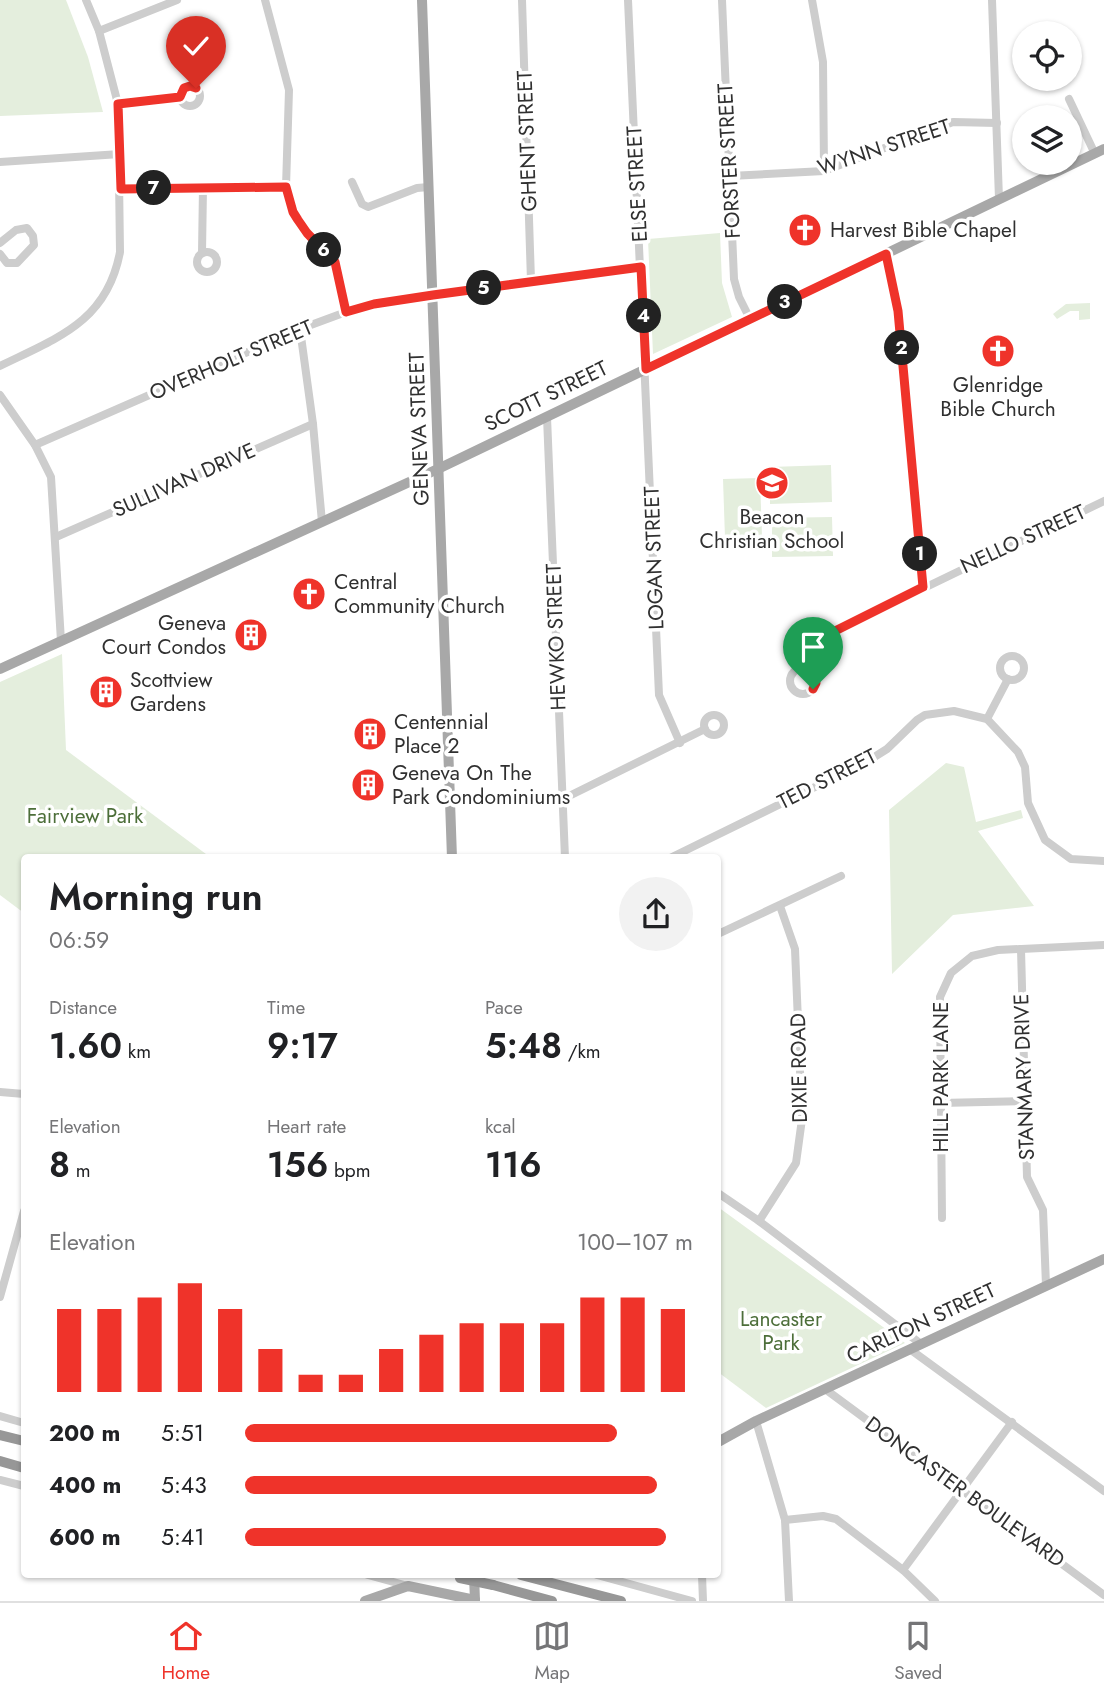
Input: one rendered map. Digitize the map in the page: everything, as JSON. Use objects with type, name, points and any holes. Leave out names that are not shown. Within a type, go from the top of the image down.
[{"type":"highway","points":[[0,1435],[21,1440]]},
{"type":"highway","points":[[1,1461],[21,1467]]},
{"type":"highway","points":[[463,1578],[552,1601]]},
{"type":"highway","points":[[533,1578],[621,1601]]},
{"type":"main road","name":"GENEVA STREET","points":[[422,0],[452,854]]},
{"type":"main road","name":"SCOTT STREET","points":[[0,669],[440,468],[1099,152]]},
{"type":"main road","name":"CARLTON STREET","points":[[721,1440],[756,1421],[1104,1259]]},
{"type":"main road","points":[[365,1601],[408,1586],[476,1601],[474,1578]]},
{"type":"street","points":[[0,366],[70,332],[106,293],[116,276],[120,252],[121,189],[118,104],[99,31],[86,0]]},
{"type":"street","points":[[99,31],[177,0]]},
{"type":"street","points":[[265,0],[289,90],[286,187],[298,220],[335,262],[346,312]]},
{"type":"street","name":"GHENT STREET","points":[[522,0],[531,281]]},
{"type":"street","name":"ELSE STREET","points":[[628,0],[646,369]]},
{"type":"street","name":"FORSTER STREET","points":[[722,0],[734,279],[750,319]]},
{"type":"street","points":[[812,0],[823,62],[824,171]]},
{"type":"street","points":[[992,0],[999,199]]},
{"type":"street","points":[[118,104],[180,97]]},
{"type":"street","points":[[1069,99],[1099,152]]},
{"type":"street","name":"WYNN STREET","points":[[730,176],[824,171],[953,122],[997,123]]},
{"type":"street","points":[[0,162],[120,153]]},
{"type":"street","points":[[352,182],[362,204],[368,207],[417,188],[429,187]]},
{"type":"street","points":[[202,253],[204,187]]},
{"type":"street","points":[[121,189],[286,187]]},
{"type":"street","points":[[0,243],[16,230],[27,228],[33,236],[34,245],[17,263],[7,263],[0,254]]},
{"type":"street","points":[[886,254],[898,311],[923,587]]},
{"type":"street","name":"OVERHOLT STREET","points":[[35,445],[300,329],[346,312],[374,304],[433,295],[641,267]]},
{"type":"street","points":[[300,329],[313,424],[322,522]]},
{"type":"street","name":"LOGAN STREET","points":[[646,369],[660,695],[680,743]]},
{"type":"street","points":[[0,395],[35,445],[51,477],[61,640]]},
{"type":"street","name":"HEWKO STREET","points":[[547,417],[565,854]]},
{"type":"street","name":"SULLIVAN DRIVE","points":[[56,537],[313,424]]},
{"type":"street","name":"NELLO STREET","points":[[805,668],[818,643],[829,634],[1104,501]]},
{"type":"street","points":[[1009,679],[987,719],[1018,752],[1025,767],[1028,803],[1045,840],[1071,859],[1104,861]]},
{"type":"street","name":"TED STREET","points":[[678,854],[868,761],[887,749],[925,715],[954,711],[987,719]]},
{"type":"street","points":[[563,799],[705,729]]},
{"type":"street","points":[[721,933],[841,876]]},
{"type":"street","name":"DIXIE ROAD","points":[[759,1221],[796,1163],[803,1119],[795,949],[780,906]]},
{"type":"street","name":"HILL PARK LANE","points":[[942,1218],[940,997],[944,983],[951,973],[972,956],[998,950],[1104,945]]},
{"type":"street","name":"STANMARY DRIVE","points":[[1021,949],[1027,1177],[1043,1210],[1046,1285]]},
{"type":"street","points":[[0,1091],[21,1094]]},
{"type":"street","points":[[940,1103],[1025,1101]]},
{"type":"street","points":[[721,1196],[759,1221],[921,1343]]},
{"type":"street","points":[[0,1297],[21,1218]]},
{"type":"street","points":[[911,1350],[1104,1491]]},
{"type":"street","name":"DONCASTER BOULEVARD","points":[[825,1389],[1104,1595]]},
{"type":"street","points":[[0,1416],[21,1422]]},
{"type":"street","points":[[756,1421],[785,1520],[789,1601]]},
{"type":"street","points":[[903,1570],[1012,1422]]},
{"type":"street","points":[[0,1480],[21,1485]]},
{"type":"street","points":[[785,1520],[823,1516],[836,1519],[903,1570],[935,1601]]},
{"type":"street","points":[[379,1578],[408,1586]]},
{"type":"street","points":[[608,1578],[692,1601]]},
{"type":"street","points":[[702,1578],[703,1601]]},
{"type":"green space","points":[[0,0],[66,0],[88,57],[103,112],[0,116]]},
{"type":"green space","points":[[720,233],[722,283],[732,317],[653,354],[648,239]]},
{"type":"green space","points":[[1090,303],[1090,319],[1079,320],[1079,311],[1070,311],[1057,319],[1053,314],[1066,304]]},
{"type":"green space","points":[[831,465],[832,502],[770,504],[770,467]]},
{"type":"green space","points":[[760,478],[762,537],[725,538],[723,479]]},
{"type":"green space","points":[[832,517],[833,556],[772,557],[772,518]]},
{"type":"green space","name":"Fairview Park","points":[[62,654],[66,750],[206,854],[21,854],[21,911],[0,895],[0,682]]},
{"type":"green space","points":[[946,763],[964,767],[976,822],[1021,810],[1023,818],[978,831],[1034,906],[953,915],[892,974],[889,810]]},
{"type":"green space","name":"Lancaster Park","points":[[721,1209],[905,1343],[766,1408],[721,1374]]},
{"type":"place","name":"Harvest Bible Chapel","points":[[805,230]]},
{"type":"place","name":"Glenridge Bible Church","points":[[998,351]]},
{"type":"place","name":"Beacon Christian School","points":[[772,483]]},
{"type":"place","name":"Central Community Church","points":[[309,594]]},
{"type":"place","name":"Geneva Court Condos","points":[[251,635]]},
{"type":"place","name":"Scottview Gardens","points":[[106,692]]},
{"type":"place","name":"Centennial Place 2","points":[[370,734]]},
{"type":"place","name":"Geneva On The Park Condominiums","points":[[368,785]]},
{"type":"route","points":[[196,88],[184,88],[180,97],[118,104],[121,189],[286,187],[298,220],[335,262],[346,312],[374,304],[433,295],[641,267],[646,369],[886,254],[898,311],[923,587],[829,634],[818,643],[805,668],[812,672],[816,679],[813,689]]}]
